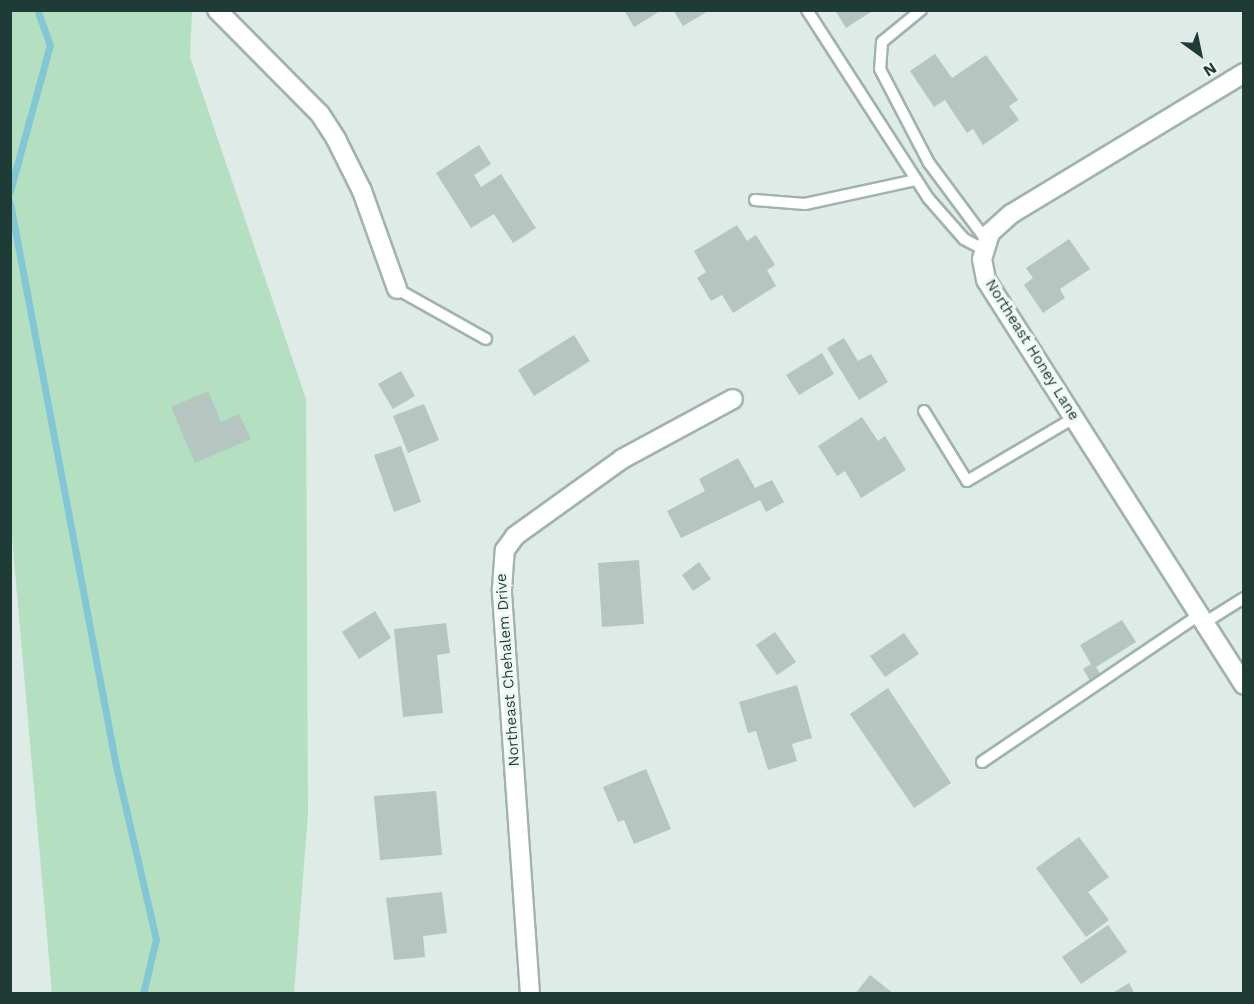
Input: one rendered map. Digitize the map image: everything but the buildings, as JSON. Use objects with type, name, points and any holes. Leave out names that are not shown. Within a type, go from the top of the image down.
[{"type":"street","points":[[217,10],[320,114],[362,191],[398,289]]},
{"type":"street","points":[[986,245],[990,233],[1011,214],[1244,73]]},
{"type":"street","name":"Northeast Honey Lane","points":[[986,245],[982,259],[986,280],[1244,685]]},
{"type":"street","name":"Northeast Chehalem Drive","points":[[531,993],[502,590],[506,550],[515,536],[622,459],[734,399]]},
{"type":"lane","points":[[807,10],[916,180],[946,221],[964,238],[986,245]]},
{"type":"lane","points":[[921,10],[882,42],[880,69],[929,163],[986,245]]},
{"type":"lane","points":[[755,200],[805,204],[916,180]]},
{"type":"lane","points":[[398,289],[486,339]]},
{"type":"lane","points":[[924,411],[967,480],[1074,418]]},
{"type":"lane","points":[[982,762],[1201,619],[1244,598]]},
{"type":"green space","points":[[10,11],[192,11],[190,57],[306,399],[308,814],[294,993],[52,993],[10,515]]},
{"type":"waterway","points":[[10,191],[50,45],[37,10]]},
{"type":"waterway","points":[[10,203],[116,766],[156,939],[143,994]]}]
